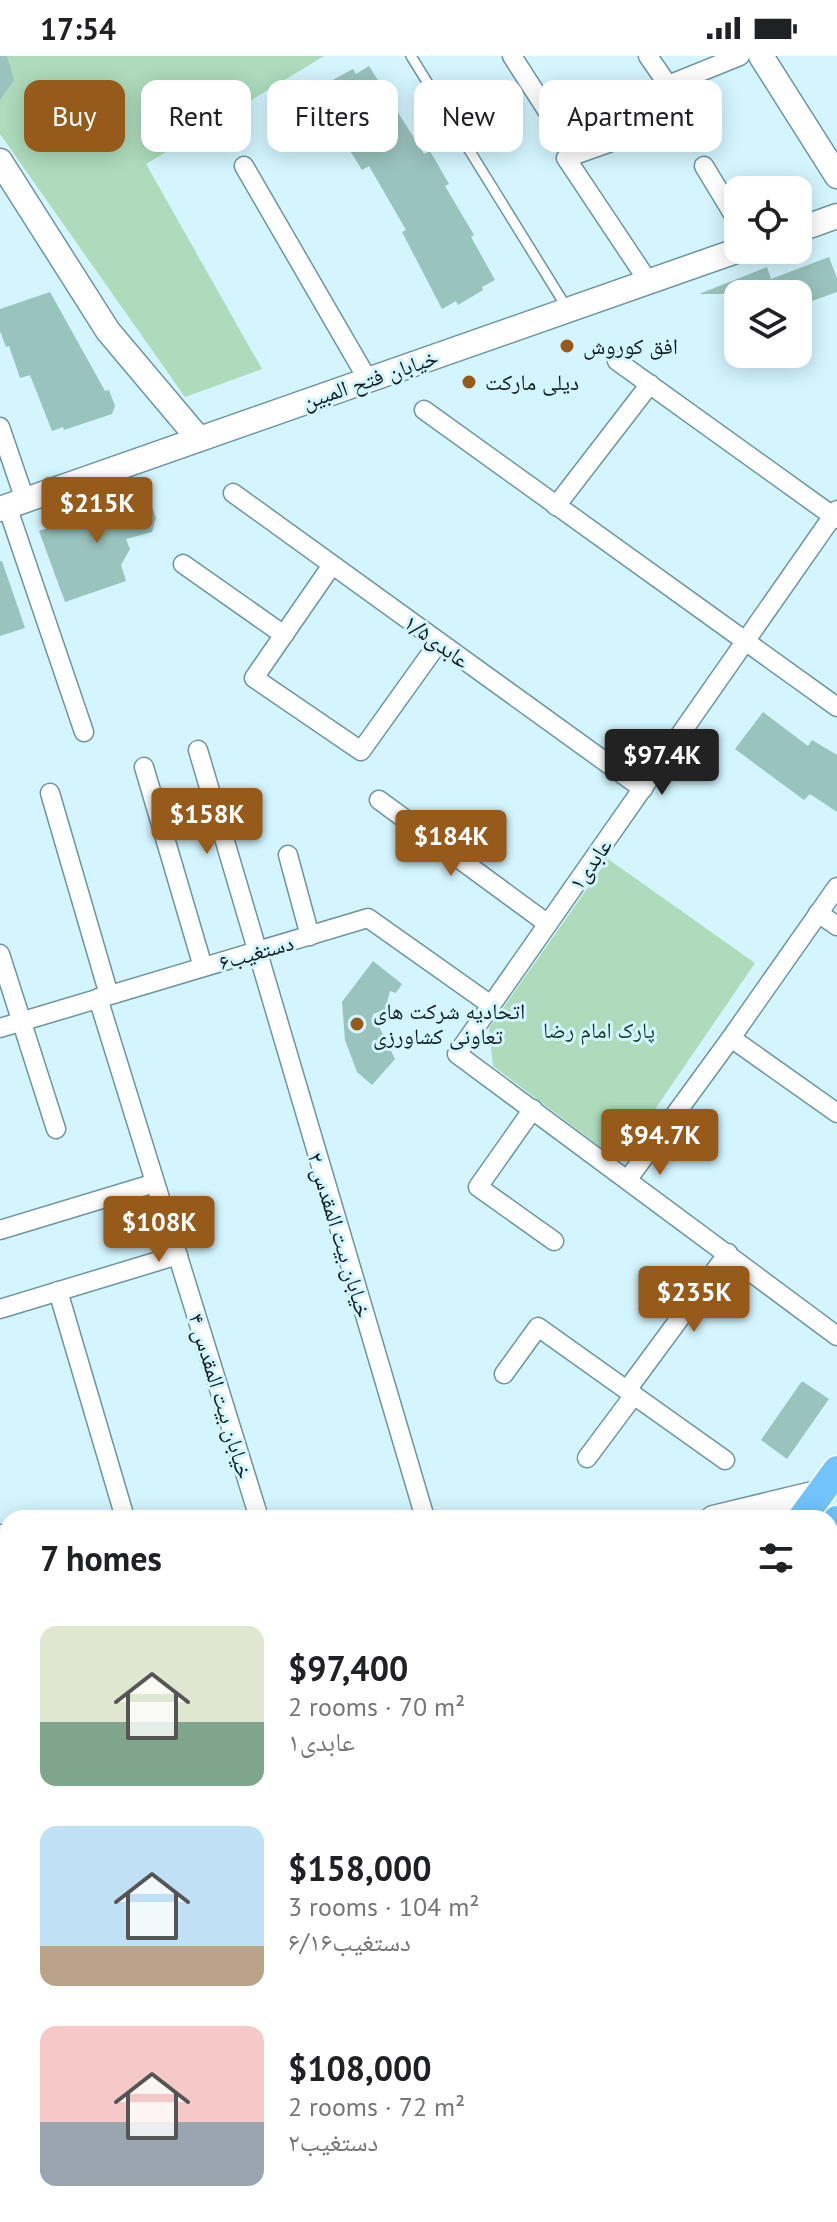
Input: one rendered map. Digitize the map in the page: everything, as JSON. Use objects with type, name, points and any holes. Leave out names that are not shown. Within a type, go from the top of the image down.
[{"type":"main road","points":[[808,1510],[829,1481]]},
{"type":"street","points":[[512,56],[539,98]]},
{"type":"street","points":[[648,56],[665,80]]},
{"type":"street","points":[[680,80],[740,56]]},
{"type":"street","points":[[761,56],[837,176]]},
{"type":"street","points":[[583,152],[566,158],[648,281]]},
{"type":"street","points":[[0,161],[108,331],[199,439]]},
{"type":"street","points":[[244,166],[368,380]]},
{"type":"street","points":[[704,166],[724,199]]},
{"type":"street","points":[[812,225],[837,216]]},
{"type":"street","name":"خیابان فتح المبین","points":[[11,505],[724,255]]},
{"type":"street","points":[[617,361],[836,515]]},
{"type":"street","points":[[556,506],[650,384]]},
{"type":"street","points":[[424,410],[837,707]]},
{"type":"street","points":[[0,427],[11,505],[84,732]]},
{"type":"street","name":"عابدی۱/۵","points":[[233,493],[643,789]]},
{"type":"street","name":"۱عابدی","points":[[533,1109],[457,1054],[836,515]]},
{"type":"street","points":[[183,564],[284,635]]},
{"type":"street","points":[[332,565],[254,678],[361,751],[439,642]]},
{"type":"street","name":"خیابان بیت المقدس ۲","points":[[198,750],[423,1510]]},
{"type":"street","points":[[144,767],[203,967]]},
{"type":"street","name":"خیابان بیت المقدس ۴","points":[[50,793],[155,1183],[257,1510]]},
{"type":"street","points":[[379,800],[548,924]]},
{"type":"street","points":[[288,855],[310,936]]},
{"type":"street","points":[[628,1179],[837,887]]},
{"type":"street","points":[[818,913],[837,926]]},
{"type":"street","name":"دستغیب۶","points":[[0,1028],[368,918],[491,1005]]},
{"type":"street","points":[[0,954],[56,1129]]},
{"type":"street","points":[[731,1038],[837,1113]]},
{"type":"street","points":[[554,1241],[478,1187],[533,1109],[837,1336]]},
{"type":"street","points":[[0,1230],[155,1183]]},
{"type":"street","points":[[587,1458],[728,1253]]},
{"type":"street","points":[[0,1309],[178,1255]]},
{"type":"street","points":[[58,1291],[123,1510]]},
{"type":"street","points":[[504,1374],[538,1327],[725,1460]]},
{"type":"street","points":[[738,1510],[829,1481]]},
{"type":"lane","points":[[411,56],[568,310]]},
{"type":"green space","points":[[0,56],[324,56],[284,80],[267,80],[267,91],[251,100],[251,80],[141,80],[141,152],[166,152],[146,164],[262,369],[185,397],[0,134]]},
{"type":"green space","name":"پارک امام رضا","points":[[608,859],[755,963],[632,1143],[611,1155],[493,1066],[489,1028]]},
{"type":"building","points":[[0,56],[7,56],[14,80],[0,100]]},
{"type":"building","points":[[369,66],[378,80],[333,80],[353,69],[356,74]]},
{"type":"building","points":[[398,112],[414,138],[414,152],[431,152],[449,184],[445,186],[474,235],[471,237],[495,280],[458,305],[456,301],[442,309],[402,232],[406,230],[369,166],[362,170],[351,152],[398,152]]},
{"type":"building","points":[[829,257],[837,278],[837,292],[812,301],[812,280],[734,280],[767,267],[771,279]]},
{"type":"building","points":[[724,284],[724,294],[699,294]]},
{"type":"building","points":[[50,292],[105,391],[109,390],[115,406],[112,414],[52,431],[30,375],[20,378],[9,346],[6,347],[0,331],[0,309]]},
{"type":"building","points":[[146,489],[156,518],[152,532],[126,539],[130,549],[121,565],[126,581],[65,602],[39,531],[123,502],[122,498]]},
{"type":"building","points":[[0,561],[25,628],[0,636]]},
{"type":"building","points":[[763,712],[808,746],[812,740],[837,755],[837,812],[810,794],[804,800],[735,749]]},
{"type":"building","name":"اتحادیه شرکت های تعاونی کشاورزی","points":[[373,961],[402,984],[396,993],[390,991],[385,1010],[373,1014],[395,1059],[372,1085],[357,1072],[345,1040],[342,1002]]},
{"type":"building","points":[[802,1381],[829,1399],[787,1459],[761,1440]]},
{"type":"place","name":"افق کوروش","points":[[567,346]]},
{"type":"place","name":"دیلی مارکت","points":[[469,382]]},
{"type":"place","name":"اتحادیه شرکت های تعاونی کشاورزی","points":[[357,1024]]}]
